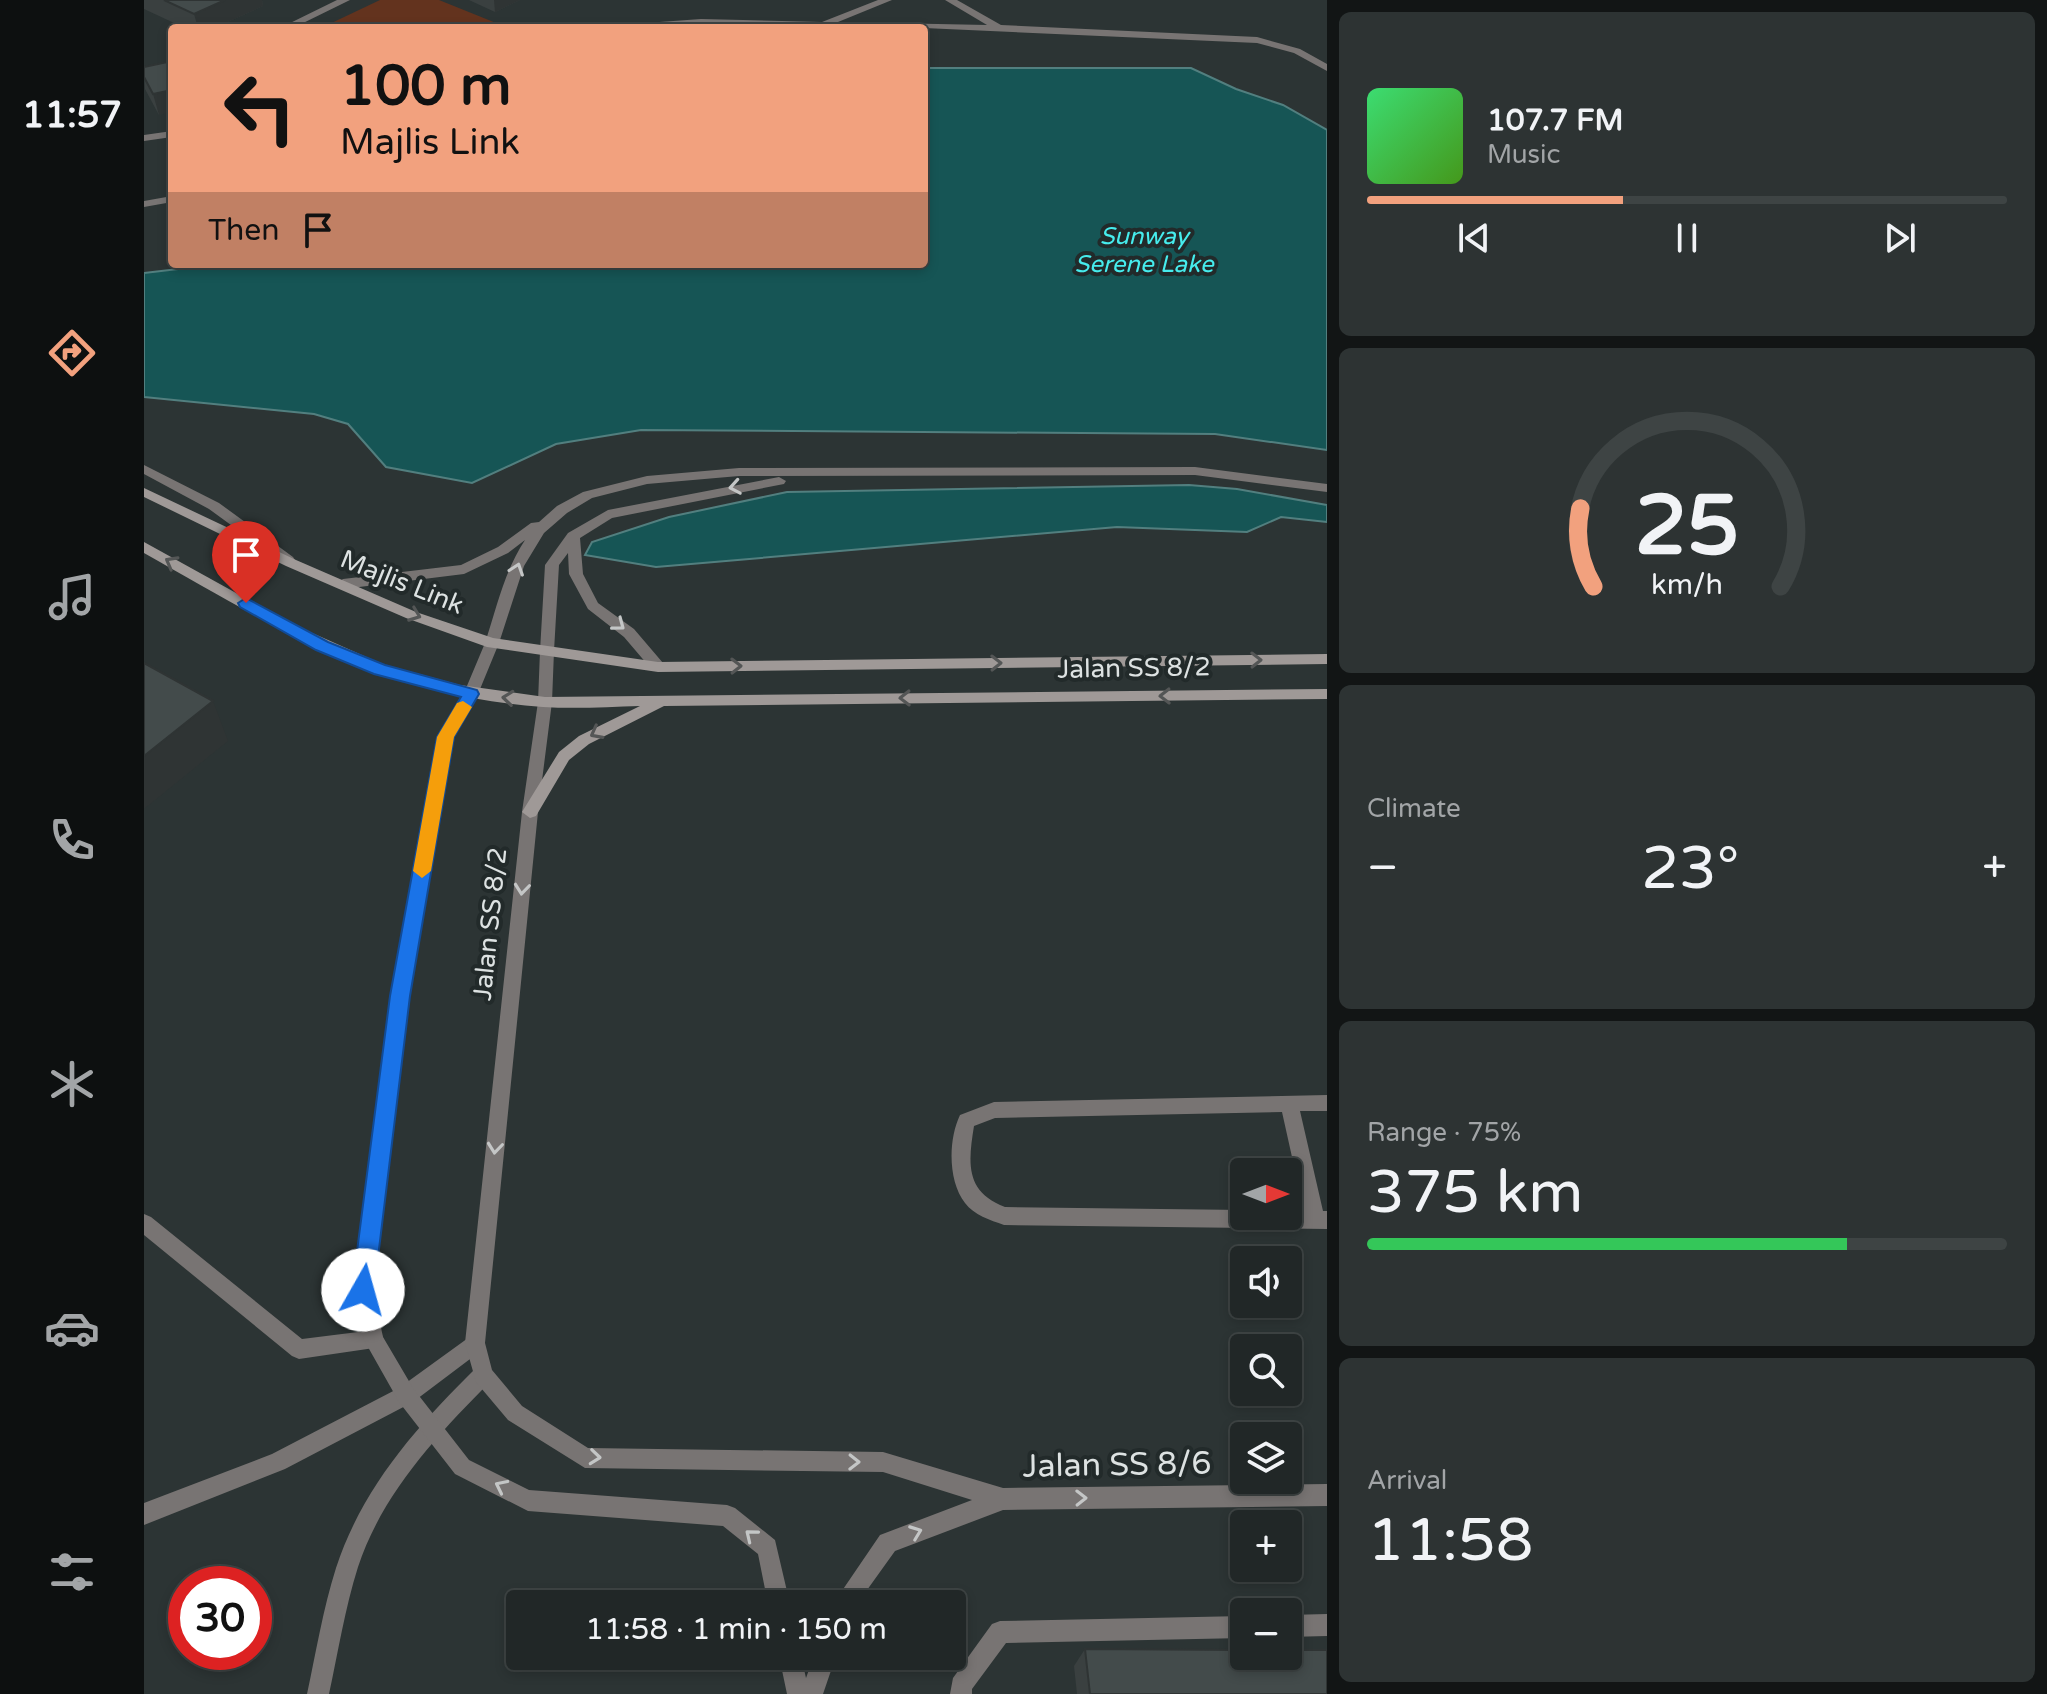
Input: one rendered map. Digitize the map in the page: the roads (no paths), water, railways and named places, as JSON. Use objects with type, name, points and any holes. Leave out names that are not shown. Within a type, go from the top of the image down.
[{"type":"main road","name":"Majlis Link","points":[[144,492],[291,563],[411,615],[492,643],[658,667]]},
{"type":"main road","points":[[144,547],[322,646],[380,669],[471,694],[545,702]]},
{"type":"main road","name":"Jalan SS 8/2","points":[[658,667],[1327,659]]},
{"type":"main road","name":"Jalan SS 8/2","points":[[545,702],[1327,694]]},
{"type":"main road","points":[[530,812],[564,756],[584,740],[666,700]]},
{"type":"street","points":[[294,24],[345,0]]},
{"type":"street","points":[[825,24],[887,0]]},
{"type":"street","points":[[950,0],[998,28]]},
{"type":"street","points":[[673,24],[747,24]]},
{"type":"street","points":[[928,28],[1257,40],[1297,51],[1327,68]]},
{"type":"street","points":[[144,138],[168,135]]},
{"type":"street","points":[[144,204],[168,200]]},
{"type":"street","points":[[144,469],[214,506],[291,563]]},
{"type":"street","points":[[343,584],[464,569],[503,550],[596,489],[665,478],[739,472],[1195,471],[1327,488]]},
{"type":"street","points":[[545,702],[552,565],[573,536],[608,514],[742,486],[840,473]]},
{"type":"street","points":[[549,517],[522,555],[471,694],[445,737],[400,996],[363,1290],[374,1340],[406,1395],[462,1467],[528,1500],[727,1516],[767,1548],[776,1590]]},
{"type":"street","points":[[573,536],[576,574],[593,606],[629,633],[658,667]]},
{"type":"street","name":"Jalan SS 8/2","points":[[545,702],[530,812],[475,1343],[483,1375],[515,1413],[585,1458],[883,1462],[1003,1499]]},
{"type":"street","points":[[1289,1104],[1321,1220],[1004,1216],[977,1204],[964,1180],[961,1147],[966,1121],[994,1110],[1327,1103]]},
{"type":"street","points":[[144,1223],[299,1349],[374,1340]]},
{"type":"street","points":[[144,1514],[278,1462],[406,1395],[475,1343]]},
{"type":"street","points":[[318,1694],[351,1554],[374,1504],[429,1428],[483,1375]]},
{"type":"street","name":"Jalan SS 8/6","points":[[1003,1499],[1327,1495]]},
{"type":"street","points":[[854,1590],[888,1543],[1003,1499]]},
{"type":"street","points":[[1302,1626],[1327,1625]]},
{"type":"street","points":[[961,1694],[961,1686],[1000,1632],[1230,1627]]},
{"type":"street","points":[[793,1670],[798,1694]]},
{"type":"street","points":[[812,1694],[820,1670]]},
{"type":"water","name":"Sunway Serene Lake","points":[[928,68],[1191,68],[1236,89],[1283,105],[1327,130],[1327,450],[1215,434],[641,430],[556,444],[472,483],[386,467],[348,424],[314,414],[144,397],[144,273],[187,268],[928,268]]},
{"type":"water","points":[[1189,485],[1237,489],[1327,505],[1327,522],[1281,517],[1247,532],[1117,527],[656,567],[585,555],[592,542],[669,517],[787,492]]}]
